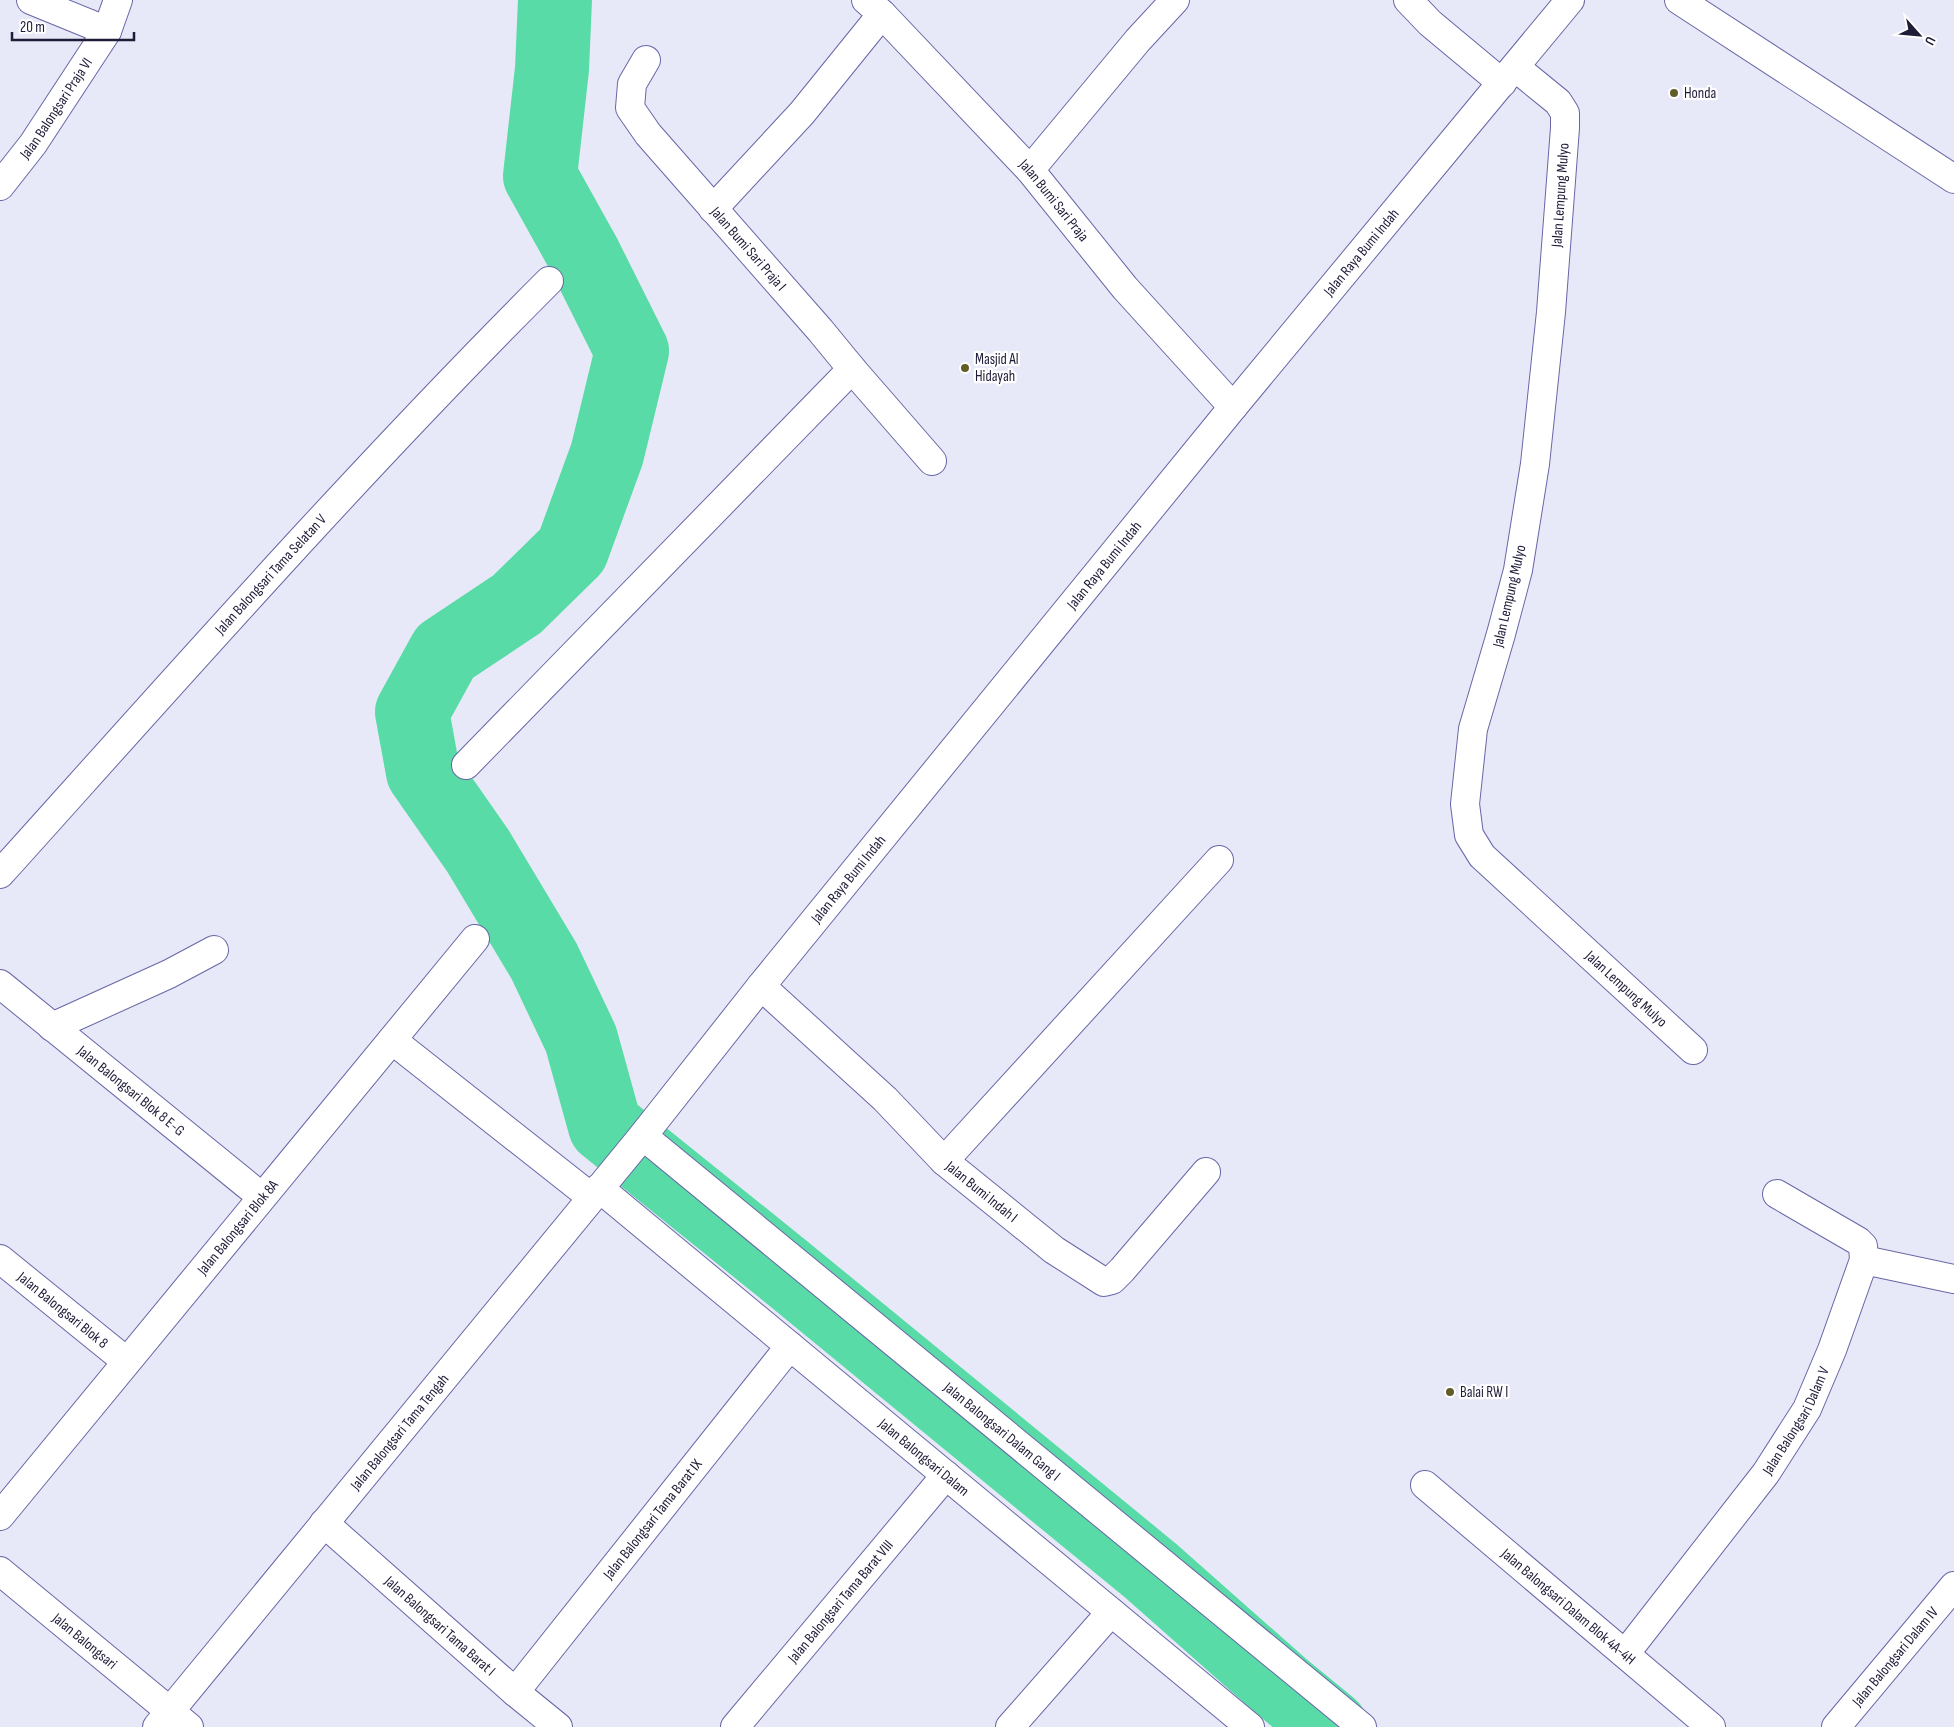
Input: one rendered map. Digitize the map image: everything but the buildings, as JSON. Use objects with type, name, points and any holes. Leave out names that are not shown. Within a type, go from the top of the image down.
[{"type":"street","points":[[30,0],[112,18]]},
{"type":"street","points":[[1030,170],[1138,40],[1175,0]]},
{"type":"street","name":"Jalan Lempung Mulyo","points":[[1408,0],[1430,23],[1509,75],[1558,102],[1565,113],[1552,312],[1535,464],[1518,570],[1473,729],[1465,804],[1469,835],[1482,856],[1693,1050]]},
{"type":"street","name":"Jalan Raya Bumi Indah","points":[[642,1137],[761,986],[1233,407],[1570,0]]},
{"type":"street","points":[[1679,0],[1954,179]]},
{"type":"street","name":"Jalan Bumi Sari Praja","points":[[874,7],[1030,170],[1125,288],[1233,407]]},
{"type":"street","name":"Jalan Bumi Sari Praja I","points":[[874,7],[802,112],[713,209],[932,461]]},
{"type":"street","name":"Jalan Balongsari Praja VI","points":[[0,186],[33,144],[112,18]]},
{"type":"street","points":[[646,60],[632,84],[630,108],[648,134],[713,209]]},
{"type":"street","name":"Jalan Balongsari Tama Selatan V","points":[[0,874],[321,518],[446,384],[549,281]]},
{"type":"street","points":[[466,766],[852,370]]},
{"type":"street","points":[[944,1161],[1219,860]]},
{"type":"street","name":"Jalan Balongsari Blok 8A","points":[[0,1516],[475,939]]},
{"type":"street","points":[[52,1026],[169,974],[214,950]]},
{"type":"street","name":"Jalan Balongsari Blok 8 E-G","points":[[0,984],[262,1197]]},
{"type":"street","name":"Jalan Bumi Indah I","points":[[761,986],[885,1099],[944,1161],[1054,1250],[1104,1282],[1112,1280],[1122,1270],[1206,1172]]},
{"type":"street","name":"Jalan Balongsari Dalam","points":[[392,1040],[602,1184],[790,1346],[1250,1727]]},
{"type":"street","name":"Jalan Balongsari Tama Tengah","points":[[172,1722],[324,1523],[642,1137]]},
{"type":"street","name":"Jalan Balongsari Dalam Gang I","points":[[642,1137],[1362,1727]]},
{"type":"street","points":[[1777,1194],[1858,1241],[1863,1246],[1864,1260],[1954,1279]]},
{"type":"street","name":"Jalan Balongsari Blok 8","points":[[0,1259],[126,1362]]},
{"type":"street","name":"Jalan Balongsari Dalam V","points":[[1625,1654],[1766,1473],[1806,1409],[1832,1350],[1864,1260]]},
{"type":"street","name":"Jalan Balongsari Tama Barat IX","points":[[515,1692],[790,1346]]},
{"type":"street","name":"Jalan Balongsari Tama Barat VIII","points":[[735,1727],[946,1475]]},
{"type":"street","name":"Jalan Balongsari Dalam Blok 4A-4H","points":[[1425,1485],[1711,1727]]},
{"type":"street","name":"Jalan Balongsari Tama Barat I","points":[[324,1523],[515,1692],[558,1727]]},
{"type":"street","name":"Jalan Balongsari","points":[[0,1571],[172,1722]]},
{"type":"street","name":"Jalan Balongsari Dalam IV","points":[[1836,1727],[1954,1586]]},
{"type":"street","points":[[1010,1727],[1111,1612]]},
{"type":"waterway","points":[[555,0],[552,69],[540,176],[584,255],[632,351],[607,454],[572,550],[517,604],[445,652],[412,712],[423,772],[478,851],[544,961],[581,1039],[605,1126],[1151,1571],[1281,1686],[1331,1727]]},
{"type":"place","name":"Honda","points":[[1674,93]]},
{"type":"place","name":"Masjid Al Hidayah","points":[[965,368]]},
{"type":"place","name":"Balai RW I","points":[[1450,1392]]}]
